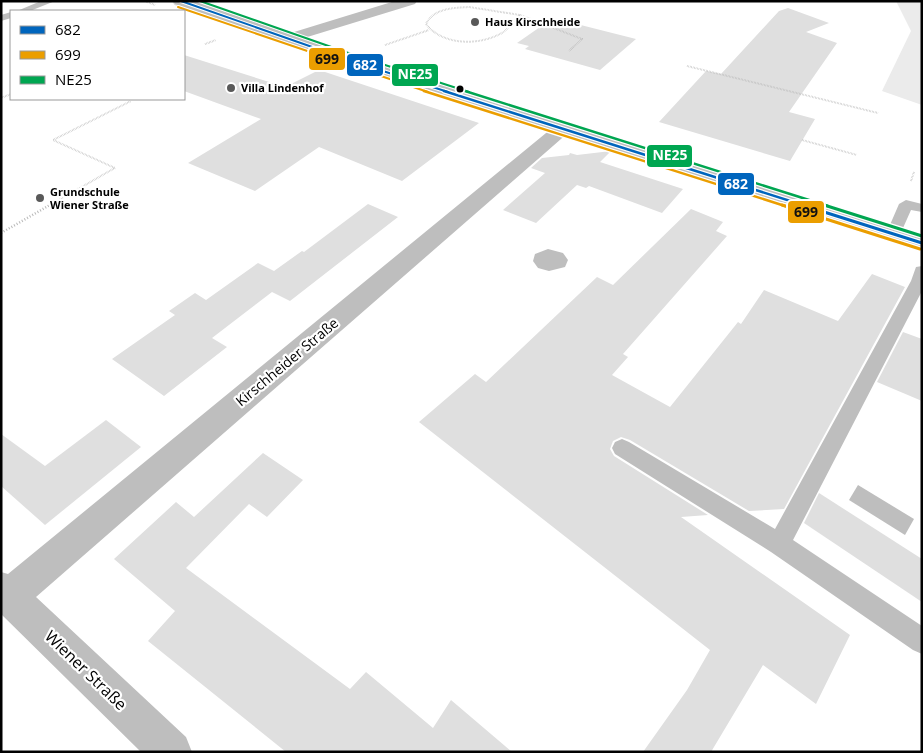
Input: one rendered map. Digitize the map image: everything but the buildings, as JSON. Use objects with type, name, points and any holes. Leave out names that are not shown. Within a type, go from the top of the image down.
[{"type":"main road","points":[[180,1],[286,39],[922,243]]},
{"type":"main road","points":[[286,39],[410,1]]},
{"type":"main road","name":"Kirschheider Straße","points":[[6,592],[563,128]]},
{"type":"main road","name":"Wiener Straße","points":[[6,592],[171,752]]},
{"type":"lane","points":[[25,10],[52,1]]},
{"type":"lane","points":[[894,234],[906,204],[922,208]]},
{"type":"lane","points":[[779,544],[921,278]]},
{"type":"lane","points":[[622,448],[779,544],[922,641]]},
{"type":"path","points":[[520,15],[512,21],[506,30],[488,39],[446,38],[429,30],[426,24],[428,19],[434,14],[456,8],[482,8],[520,15],[582,39],[569,51]]},
{"type":"path","points":[[384,45],[429,30]]},
{"type":"path","points":[[687,66],[878,113]]},
{"type":"path","points":[[1,233],[115,168],[53,140],[131,100]]},
{"type":"path","points":[[802,140],[857,155]]},
{"type":"shaded area","points":[[896,1],[922,1],[922,105],[882,91],[911,31]]},
{"type":"shaded area","points":[[548,249],[563,253],[568,260],[565,267],[549,271],[538,268],[533,261],[535,254]]},
{"type":"shaded area","points":[[858,485],[914,519],[905,535],[849,500]]},
{"type":"transit line","name":"682","points":[[181,1],[355,62],[922,243]]},
{"type":"transit line","name":"NE25","points":[[200,1],[357,56],[922,236]]},
{"type":"transit line","name":"699","points":[[178,7],[353,68],[920,249]]},
{"type":"place","name":"Haus Kirschheide","points":[[475,22]]},
{"type":"place","name":"Villa Lindenhof","points":[[231,88]]},
{"type":"place","name":"Grundschule Wiener Straße","points":[[40,198]]}]
